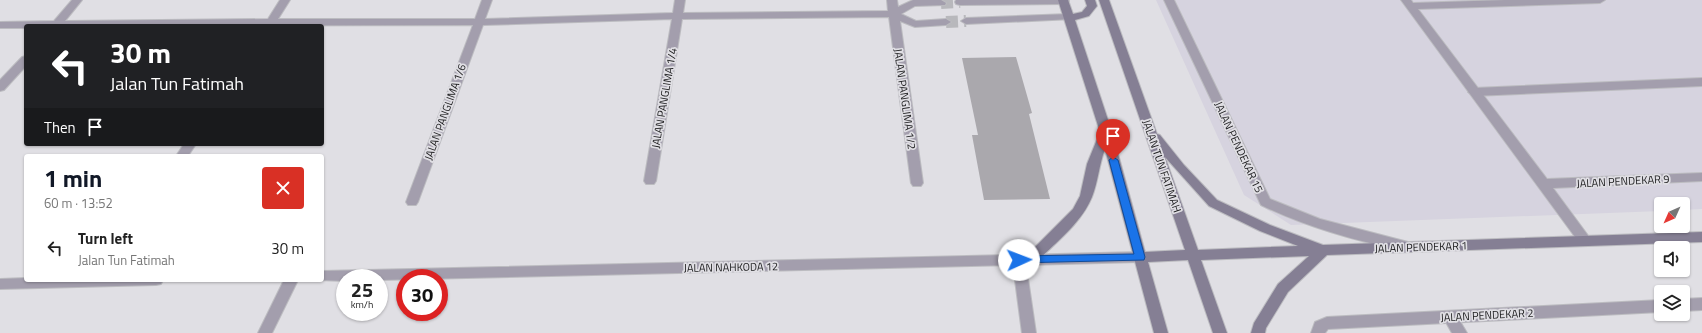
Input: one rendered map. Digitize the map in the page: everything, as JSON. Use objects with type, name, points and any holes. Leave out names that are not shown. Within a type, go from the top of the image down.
[{"type":"main road","points":[[1069,17],[1083,16],[1089,12],[1092,6],[1090,0]]},
{"type":"main road","name":"JALAN TUN FATIMAH","points":[[1104,0],[1220,333]]},
{"type":"main road","points":[[1064,1],[1106,132],[1161,333]]},
{"type":"main road","points":[[1150,131],[1180,168],[1213,203],[1265,228],[1323,251],[1283,288],[1259,327],[1258,333]]},
{"type":"main road","points":[[1024,260],[1078,212],[1086,196],[1093,164],[1106,132]]},
{"type":"main road","name":"JALAN PENDEKAR 1","points":[[1140,257],[1702,237]]},
{"type":"street","points":[[58,24],[77,0]]},
{"type":"street","points":[[270,24],[285,0]]},
{"type":"street","name":"JALAN PANGLIMA 1/6","points":[[412,202],[486,0]]},
{"type":"street","name":"JALAN PANGLIMA 1/4","points":[[650,181],[680,0]]},
{"type":"street","name":"JALAN PANGLIMA 1/2","points":[[892,0],[917,183]]},
{"type":"street","name":"JALAN PENDEKAR 15","points":[[1169,0],[1265,202],[1290,214],[1333,229],[1407,248]]},
{"type":"street","points":[[1408,3],[1600,0]]},
{"type":"street","points":[[960,2],[1064,1]]},
{"type":"street","points":[[893,14],[913,3],[941,2]]},
{"type":"street","points":[[1408,3],[1586,241]]},
{"type":"street","points":[[270,24],[478,22],[678,16],[893,14],[915,24],[946,22]]},
{"type":"street","points":[[966,21],[1069,17]]},
{"type":"street","points":[[0,25],[24,25]]},
{"type":"street","points":[[0,87],[24,61]]},
{"type":"street","points":[[1474,92],[1702,82]]},
{"type":"street","name":"JALAN PENDEKAR 9","points":[[1544,184],[1702,177]]},
{"type":"street","name":"JALAN NAHKODA 12","points":[[324,276],[1140,257]]},
{"type":"street","points":[[1024,260],[1029,333]]},
{"type":"street","points":[[0,284],[78,282]]},
{"type":"street","points":[[266,333],[290,282]]},
{"type":"street","points":[[1690,305],[1702,304]]},
{"type":"street","name":"JALAN PENDEKAR 2","points":[[1318,333],[1320,326],[1327,323],[1654,306]]},
{"type":"street","points":[[1450,317],[1460,333]]},
{"type":"shaded area","points":[[1156,0],[1702,0],[1702,209],[1690,210],[1690,197],[1654,197],[1654,211],[1291,225],[1244,195]]},
{"type":"building","points":[[1016,57],[1032,113],[1029,114],[1050,199],[984,200],[972,135],[978,135],[962,58]]},
{"type":"tunnel","points":[[941,3],[960,2]]},
{"type":"tunnel","points":[[946,22],[966,21]]},
{"type":"route","points":[[1019,260],[1140,257],[1113,160]]}]
